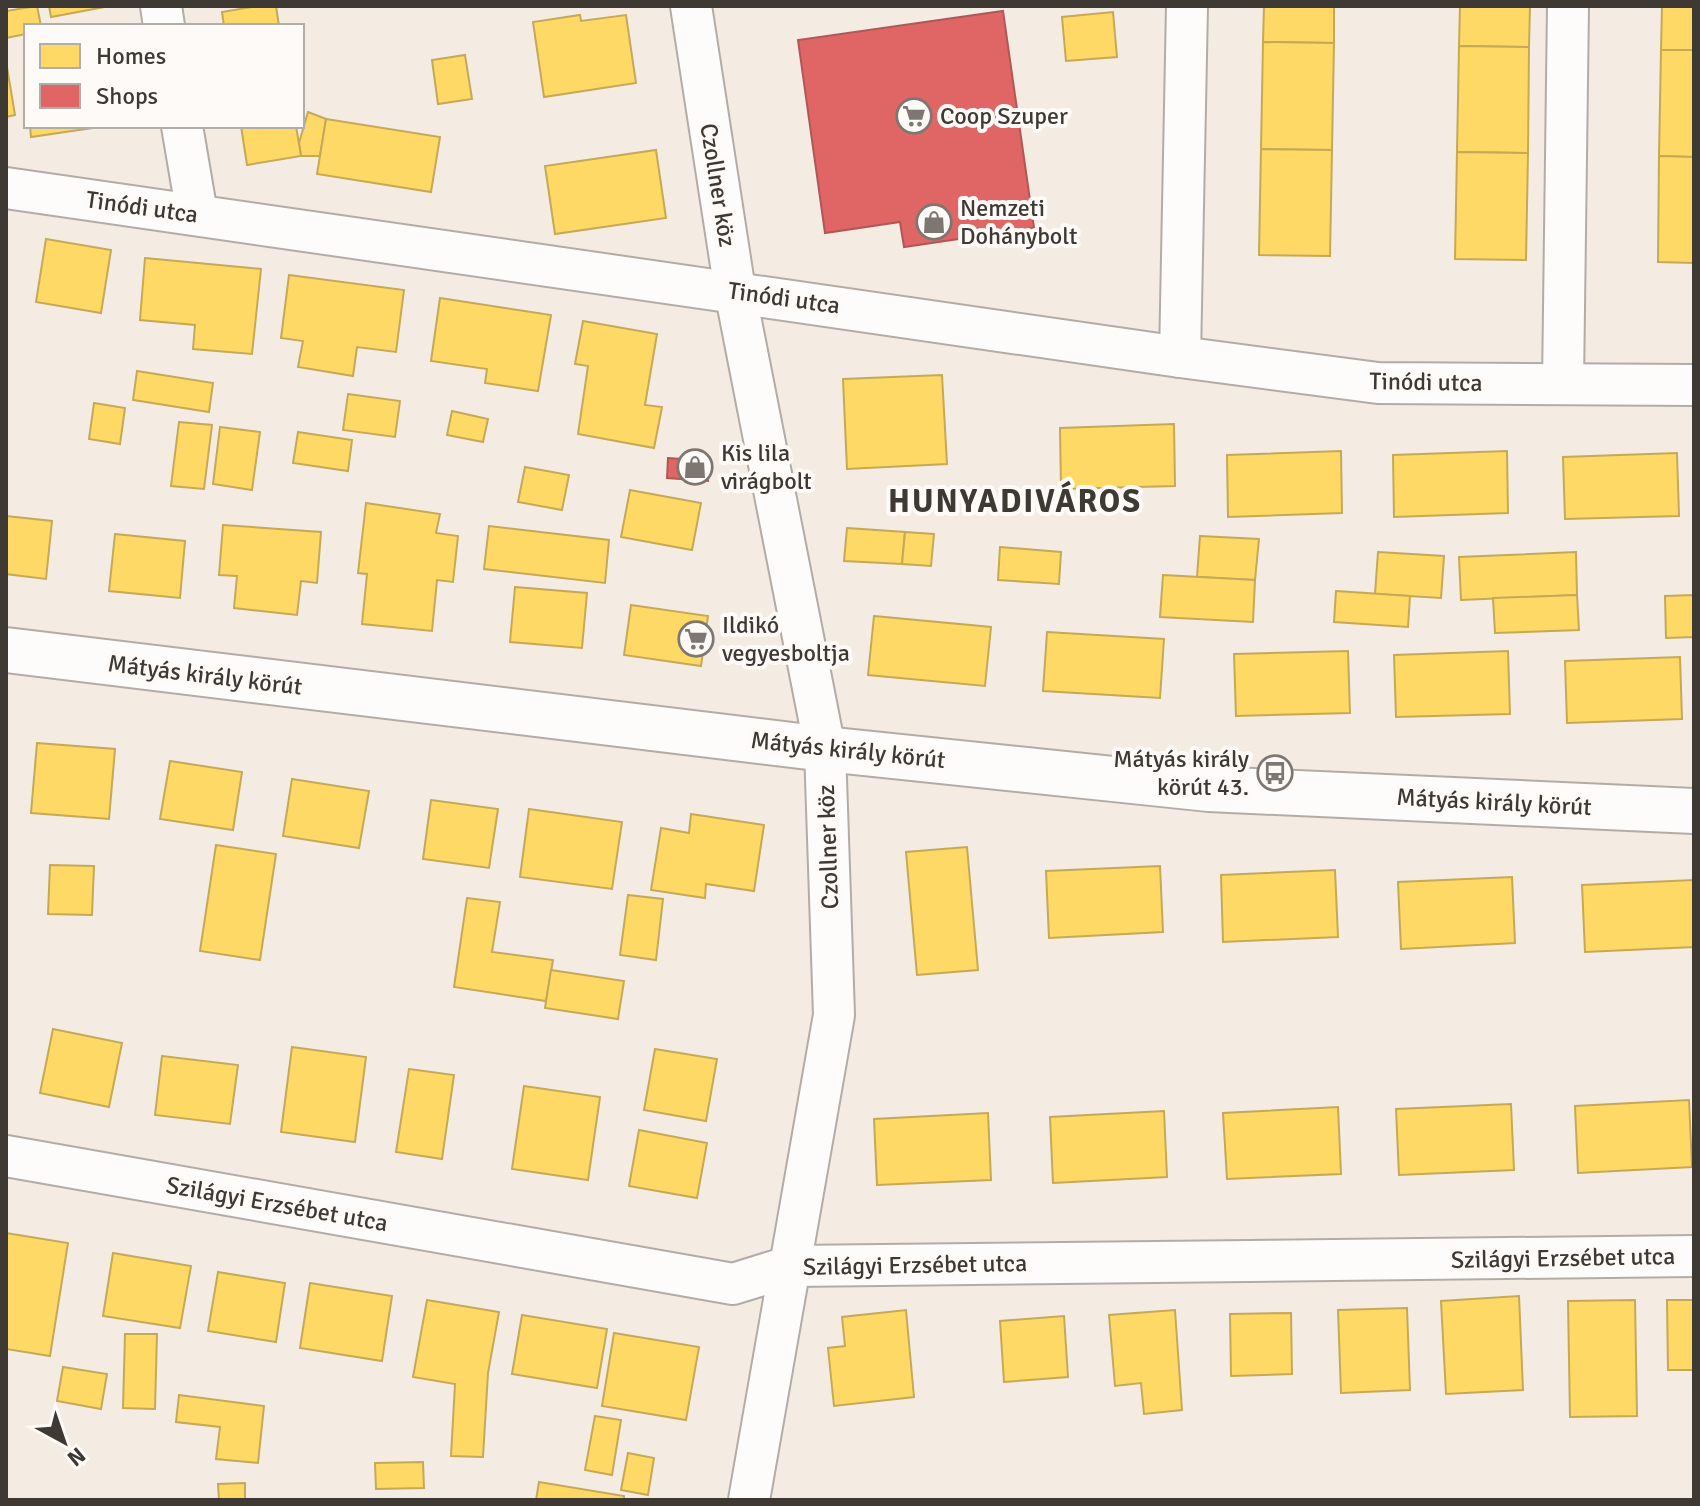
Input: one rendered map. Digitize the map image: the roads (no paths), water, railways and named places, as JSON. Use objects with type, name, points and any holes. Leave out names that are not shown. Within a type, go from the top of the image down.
[{"type":"street","name":"Czollner köz","points":[[691,6],[735,291],[825,749],[834,1015],[749,1500]]},
{"type":"street","points":[[1180,357],[1187,6]]},
{"type":"street","points":[[1563,384],[1568,6]]},
{"type":"street","points":[[182,128],[197,214]]},
{"type":"street","name":"Tinódi utca","points":[[6,188],[1378,383],[1694,385]]},
{"type":"street","name":"Mátyás király körút","points":[[6,650],[350,694],[411,697],[825,749],[1209,789],[1694,811]]},
{"type":"street","name":"Szilágyi Erzsébet utca","points":[[6,1156],[733,1284],[791,1266],[1694,1256]]},
{"type":"place","name":"Coop Szuper","points":[[914,116]]},
{"type":"place","name":"Nemzeti Dohánybolt","points":[[934,222]]},
{"type":"place","name":"Kis lila virágbolt","points":[[695,467]]},
{"type":"place","name":"Ildikó vegyesboltja","points":[[696,639]]},
{"type":"place","name":"Mátyás király körút 43.","points":[[1275,773]]},
{"type":"district","name":"HUNYADIVÁROS","points":[[1015,501]]}]
